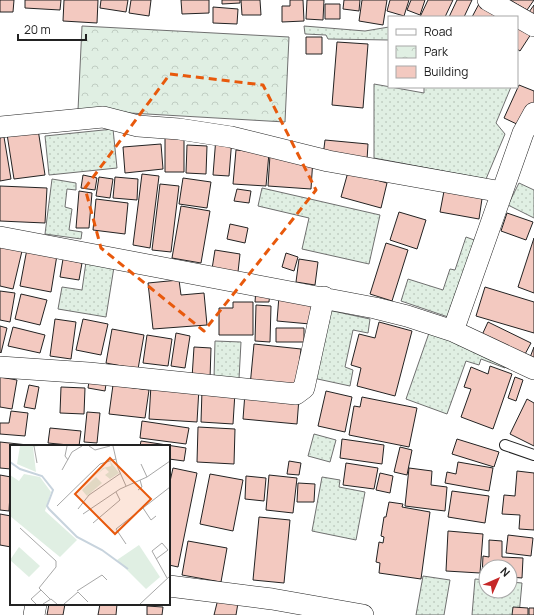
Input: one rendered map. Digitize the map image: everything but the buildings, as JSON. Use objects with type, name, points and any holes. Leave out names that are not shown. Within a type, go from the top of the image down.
[{"type":"street","points":[[488,0],[516,16]]},
{"type":"street","points":[[518,17],[534,26]]},
{"type":"street","points":[[452,331],[523,133],[534,113]]},
{"type":"street","points":[[0,128],[103,117],[138,126],[179,129],[231,138],[328,161],[502,192]]},
{"type":"street","points":[[0,237],[324,297],[407,316],[452,331],[534,369]]},
{"type":"street","points":[[0,367],[89,373],[296,394],[304,388],[324,297]]},
{"type":"street","points":[[170,586],[272,599],[363,615]]},
{"type":"street","points":[[34,615],[36,605]]},
{"type":"lane","points":[[505,445],[534,455]]},
{"type":"highlighted area","points":[[170,74],[263,85],[316,190],[204,331],[101,248],[85,188]]},
{"type":"green space","points":[[82,26],[289,37],[285,122],[78,110]]},
{"type":"green space","points":[[304,26],[365,31],[388,27],[388,40],[328,39],[326,35],[305,34]]},
{"type":"green space","points":[[374,84],[388,87],[388,88],[424,93],[424,88],[511,88],[496,123],[505,134],[486,179],[374,158]]},
{"type":"green space","points":[[113,129],[117,168],[49,175],[45,136]]},
{"type":"green space","points":[[52,179],[76,183],[76,190],[67,189],[65,207],[72,209],[69,230],[82,232],[81,239],[45,234]]},
{"type":"green space","points":[[519,183],[534,190],[534,218],[508,205]]},
{"type":"green space","points":[[262,188],[380,215],[369,264],[302,249],[309,218],[258,206]]},
{"type":"green space","points":[[466,237],[477,241],[451,318],[401,301],[408,279],[443,290],[450,269],[455,270]]},
{"type":"green space","points":[[86,262],[114,267],[106,317],[58,309],[62,287],[82,290]]},
{"type":"green space","points":[[328,310],[370,319],[368,333],[353,330],[345,367],[353,370],[350,386],[313,378]]},
{"type":"green space","points":[[429,333],[507,361],[505,368],[481,359],[479,365],[466,361],[447,414],[406,399]]},
{"type":"green space","points":[[215,341],[241,342],[239,379],[214,378]]},
{"type":"green space","points":[[314,434],[336,440],[330,462],[308,456]]},
{"type":"green space","points":[[322,477],[340,480],[339,487],[365,492],[356,540],[312,531]]},
{"type":"green space","points":[[423,576],[450,580],[444,615],[416,615]]},
{"type":"green space","points":[[475,579],[478,579],[478,599],[518,599],[518,583],[522,583],[519,615],[472,615]]}]
